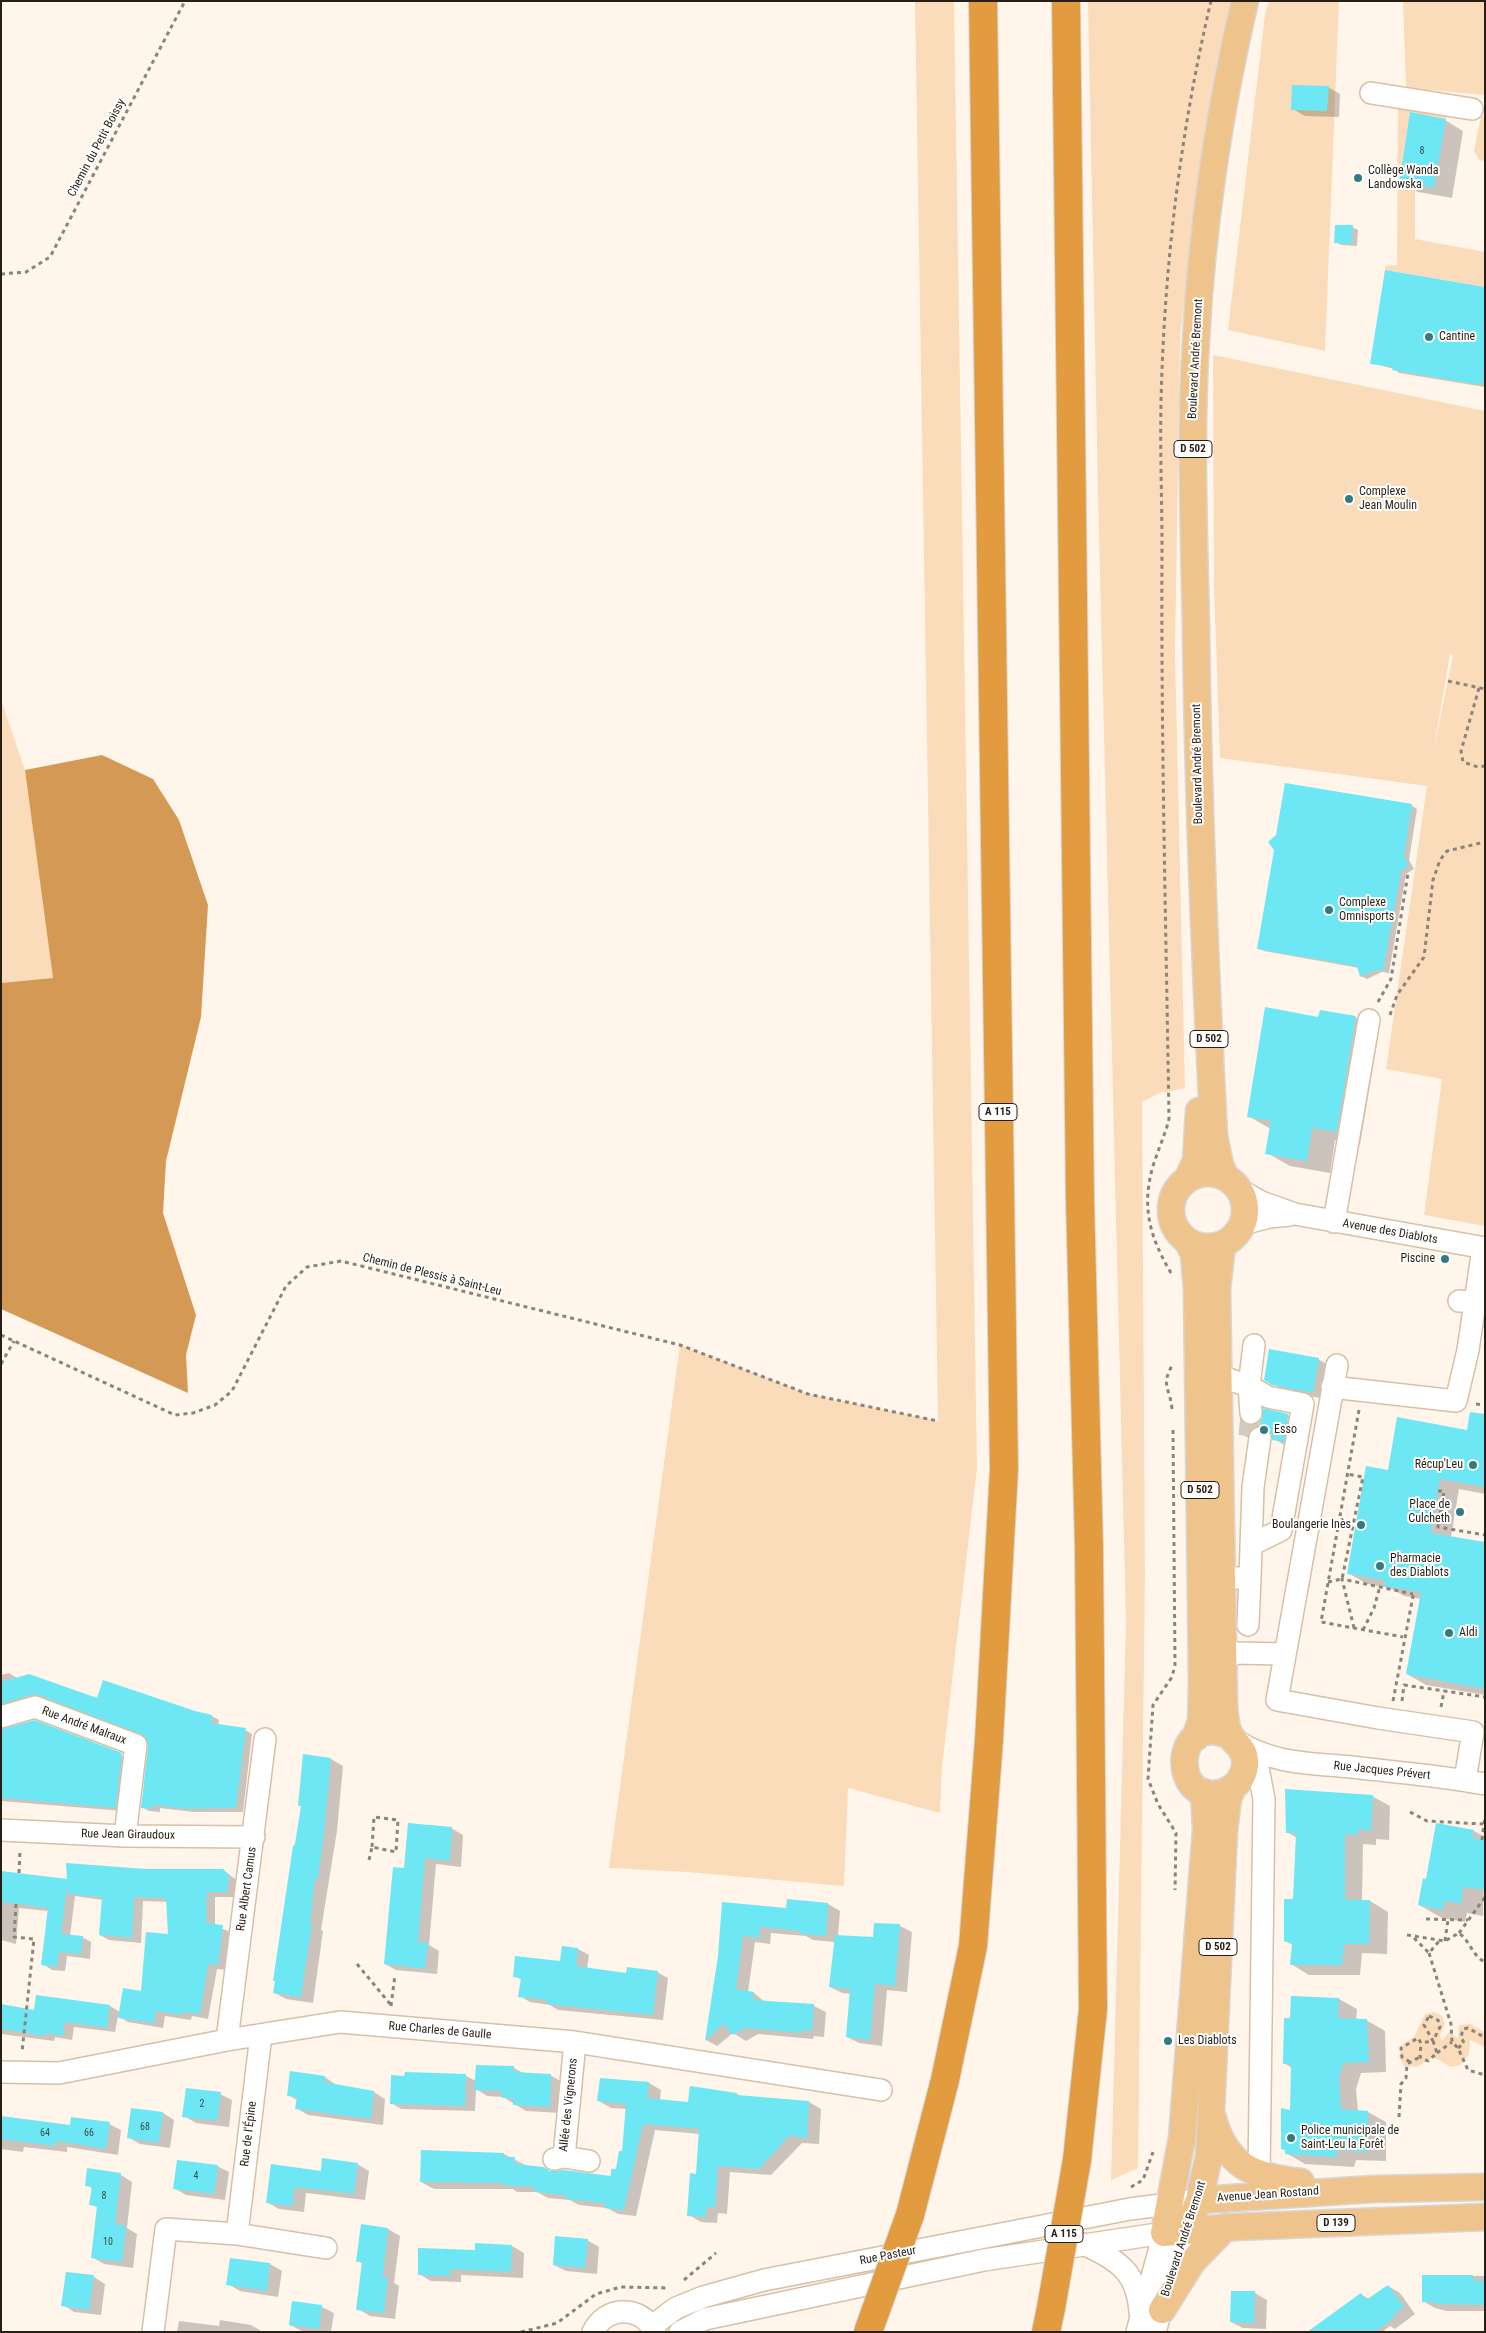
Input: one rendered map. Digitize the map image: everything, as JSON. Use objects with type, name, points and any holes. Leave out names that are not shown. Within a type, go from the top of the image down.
[{"type":"highway","name":"A 115","points":[[868,2332],[910,2215],[945,2080],[973,1946],[989,1740],[1004,1469],[983,1]]},
{"type":"highway","name":"A 115","points":[[1048,2320],[1077,2160],[1092,1999],[1089,1547],[1080,1200],[1070,203],[1066,1]]},
{"type":"main road","name":"Boulevard André Bremont","points":[[1232,1183],[1220,1165],[1214,1135],[1202,900],[1193,448],[1196,340],[1209,202],[1229,76],[1245,1]]},
{"type":"main road","name":"Boulevard André Bremont","points":[[1190,1176],[1196,1161],[1198,1133],[1202,900]]},
{"type":"main road","points":[[1205,1172],[1232,1183],[1244,1202],[1242,1224],[1231,1240],[1222,1245],[1200,1247],[1188,1242],[1173,1224],[1170,1212],[1171,1200],[1176,1189],[1190,1176],[1205,1172]]},
{"type":"main road","name":"D 502","points":[[1188,1242],[1196,1263],[1197,1290],[1202,1691],[1201,1721],[1195,1738]]},
{"type":"main road","name":"D 502","points":[[1222,1245],[1217,1289],[1221,1578],[1224,1705],[1233,1738]]},
{"type":"main road","points":[[1215,1731],[1233,1738],[1241,1748],[1245,1764],[1244,1778],[1221,1793],[1204,1792],[1190,1783],[1183,1768],[1185,1751],[1195,1738],[1201,1734],[1215,1731]]},
{"type":"main road","name":"Boulevard André Bremont","points":[[1176,2231],[1199,2200],[1209,2156],[1224,1831],[1228,1798],[1244,1778]]},
{"type":"main road","name":"Boulevard André Bremont","points":[[1176,2231],[1171,2203],[1182,2138],[1196,1972],[1206,1829],[1204,1792]]},
{"type":"main road","name":"Avenue Jean Rostand","points":[[1211,2109],[1220,2138],[1230,2153],[1248,2170],[1276,2179],[1374,2189]]},
{"type":"main road","name":"Avenue Jean Rostand","points":[[1199,2200],[1374,2189],[1485,2187]]},
{"type":"main road","name":"D 139","points":[[1176,2231],[1226,2227],[1485,2216]]},
{"type":"main road","points":[[1149,2323],[1192,2262],[1226,2227]]},
{"type":"street","points":[[1371,93],[1472,109]]},
{"type":"street","points":[[1334,1222],[1379,1020]]},
{"type":"street","name":"Avenue des Diablots","points":[[1232,1183],[1261,1202],[1295,1214],[1484,1248]]},
{"type":"street","name":"Avenue des Diablots","points":[[1242,1224],[1269,1217],[1295,1214]]},
{"type":"street","points":[[1332,1387],[1456,1401],[1460,1350],[1467,1301],[1484,1248]]},
{"type":"street","points":[[1254,1345],[1254,1389],[1257,1414]]},
{"type":"street","points":[[1336,1365],[1277,1700],[1394,1721],[1473,1732],[1475,1782]]},
{"type":"street","points":[[1219,1376],[1254,1389],[1268,1397],[1303,1404],[1281,1530],[1251,1545]]},
{"type":"street","points":[[1248,1625],[1254,1437]]},
{"type":"street","points":[[1221,1578],[1250,1578]]},
{"type":"street","points":[[1223,1662],[1236,1653],[1284,1654]]},
{"type":"street","name":"Rue André Malraux","points":[[1,1718],[35,1707],[136,1745],[125,1836]]},
{"type":"street","name":"Rue Jacques Prévert","points":[[1233,1738],[1256,1752],[1279,1760],[1475,1782]]},
{"type":"street","name":"Rue Albert Camus","points":[[227,2040],[265,1739]]},
{"type":"street","name":"Rue Jacques Prévert","points":[[1244,1778],[1279,1760]]},
{"type":"street","points":[[1244,1778],[1264,1799],[1259,2175]]},
{"type":"street","name":"Rue Jean Giraudoux","points":[[1,1830],[125,1836],[254,1837]]},
{"type":"street","name":"Rue Charles de Gaulle","points":[[11,2072],[59,2074],[227,2040],[340,2022],[575,2042],[881,2090]]},
{"type":"street","name":"Rue de l'Épine","points":[[237,2234],[261,2035]]},
{"type":"street","name":"Allée des Vignerons","points":[[575,2042],[559,2158],[589,2161]]},
{"type":"street","name":"Avenue Jean Rostand","points":[[1133,2209],[1199,2200]]},
{"type":"street","name":"Rue Pasteur","points":[[654,2329],[676,2308],[703,2296],[764,2280],[1133,2209]]},
{"type":"street","points":[[153,2332],[166,2229],[237,2234],[326,2248]]},
{"type":"street","name":"Rue Pasteur","points":[[680,2332],[705,2319],[984,2260],[1176,2231]]},
{"type":"street","name":"Boulevard André Bremont","points":[[1149,2323],[1177,2253],[1176,2231]]},
{"type":"street","points":[[1082,2244],[1105,2254],[1125,2268],[1149,2323]]},
{"type":"street","points":[[589,2329],[613,2312],[624,2311],[644,2317],[654,2329]]},
{"type":"path","name":"Chemin du Petit Boissy","points":[[1,274],[26,272],[50,257],[185,1]]},
{"type":"path","points":[[1173,1277],[1155,1242],[1148,1221],[1148,1188],[1170,1119],[1160,655],[1161,403],[1169,257],[1192,92],[1211,1]]},
{"type":"path","points":[[1448,681],[1485,689]]},
{"type":"path","points":[[1479,688],[1460,751],[1463,762],[1478,767],[1485,766]]},
{"type":"path","points":[[1379,1020],[1424,957],[1433,880],[1440,860],[1446,851],[1485,842]]},
{"type":"path","points":[[1379,1020],[1391,979],[1408,873]]},
{"type":"path","name":"Chemin de Plessis à Saint-Leu","points":[[1,1335],[175,1415],[193,1413],[215,1405],[232,1392],[286,1286],[307,1267],[341,1261],[680,1345],[808,1394],[938,1421]]},
{"type":"path","points":[[1,1364],[14,1341]]},
{"type":"path","points":[[1172,1416],[1172,1406],[1166,1388],[1165,1376],[1174,1361]]},
{"type":"path","points":[[1363,1390],[1321,1622],[1403,1636]]},
{"type":"path","points":[[1173,1426],[1175,1665],[1172,1677],[1153,1704],[1148,1779],[1158,1804],[1176,1833],[1175,1899]]},
{"type":"path","points":[[1347,1474],[1363,1477],[1342,1578],[1354,1628]]},
{"type":"path","points":[[1438,1491],[1444,1492],[1438,1527],[1485,1535]]},
{"type":"path","points":[[1328,1582],[1342,1578],[1413,1592],[1403,1636],[1394,1721]]},
{"type":"path","points":[[1363,1630],[1374,1608],[1380,1586]]},
{"type":"path","points":[[1394,1721],[1404,1685],[1485,1697]]},
{"type":"path","points":[[1410,1812],[1427,1821],[1483,1824]]},
{"type":"path","points":[[1482,1840],[1485,1816]]},
{"type":"path","points":[[369,1860],[374,1817],[398,1820],[396,1852],[372,1847]]},
{"type":"path","points":[[1407,1936],[1446,1941],[1459,1933],[1485,1897]]},
{"type":"path","points":[[11,2072],[34,1939],[14,1937],[16,1904]]},
{"type":"path","points":[[1426,1919],[1468,1920]]},
{"type":"path","points":[[1446,1941],[1448,1920]]},
{"type":"path","points":[[1459,1933],[1469,1941],[1476,1958],[1485,1962]]},
{"type":"path","points":[[1414,1937],[1429,1953],[1451,2024],[1452,2042],[1458,2048],[1468,2070],[1485,2075]]},
{"type":"path","points":[[1429,1953],[1440,1940]]},
{"type":"path","points":[[356,1964],[391,2005]]},
{"type":"path","points":[[389,2026],[395,1975]]},
{"type":"path","points":[[1433,2041],[1440,2027],[1438,2020],[1429,2016],[1424,2025],[1437,2053]]},
{"type":"path","points":[[1458,2048],[1464,2043],[1461,2037],[1463,2029],[1468,2028],[1484,2037]]},
{"type":"path","points":[[1410,2062],[1402,2057],[1401,2048],[1418,2038],[1421,2042],[1433,2041]]},
{"type":"path","points":[[1420,2057],[1421,2042]]},
{"type":"path","points":[[1399,2117],[1401,2084],[1406,2078],[1407,2064],[1420,2057],[1428,2060],[1452,2042]]},
{"type":"path","points":[[1128,2188],[1143,2180],[1155,2143]]},
{"type":"path","points":[[691,2283],[682,2284],[716,2253]]},
{"type":"shaded area","points":[[915,1],[954,1],[977,1468],[942,1767],[940,1813],[848,1788],[844,1886],[687,1872],[609,1868],[680,1345],[808,1394],[938,1421]]},
{"type":"shaded area","points":[[1088,1],[1236,1],[1205,126],[1180,338],[1175,653],[1185,1088],[1164,1093],[1164,1091],[1142,1102],[1145,1572],[1138,2168],[1111,2180],[1126,1622],[1098,494]]},
{"type":"shaded area","points":[[1269,1],[1339,1],[1325,351],[1228,330],[1265,14]]},
{"type":"shaded area","points":[[1403,1],[1485,1],[1485,95],[1406,88]]},
{"type":"shaded area","points":[[1398,101],[1448,110],[1446,119],[1410,113],[1399,182],[1415,185],[1415,239],[1485,252],[1485,287],[1385,270],[1385,266],[1397,265]]},
{"type":"shaded area","points":[[1481,116],[1485,117],[1485,161],[1479,160],[1474,151]]},
{"type":"shaded area","name":"Complexe Jean Moulin","points":[[1213,355],[1485,411],[1485,1226],[1424,1215],[1442,1079],[1386,1069],[1427,786],[1220,758],[1214,587]],"holes":[[[1450,654],[1453,655],[1433,754]]]},
{"type":"shaded area","points":[[1,700],[25,770],[54,978],[1,984]]},
{"type":"shaded area","points":[[102,755],[153,779],[179,820],[208,905],[201,1017],[166,1161],[163,1213],[196,1315],[186,1355],[188,1393],[1,1309],[1,983],[53,978],[25,770]]},
{"type":"shaded area","points":[[1434,2012],[1441,2015],[1445,2023],[1440,2036],[1442,2041],[1449,2032],[1458,2038],[1459,2025],[1470,2024],[1485,2032],[1485,2047],[1470,2040],[1469,2054],[1461,2065],[1450,2067],[1440,2060],[1432,2058],[1417,2067],[1404,2066],[1399,2057],[1403,2044],[1414,2037],[1425,2014]]},
{"type":"building","points":[[1292,85],[1329,86],[1327,111],[1291,110]]},
{"type":"building","name":"Collège Wanda Landowska","points":[[1410,112],[1446,119],[1434,188],[1399,183]]},
{"type":"building","points":[[1335,225],[1353,225],[1352,244],[1334,243]]},
{"type":"building","name":"Cantine","points":[[1385,270],[1485,287],[1485,382],[1482,382],[1481,385],[1392,370],[1393,367],[1370,364]]},
{"type":"building","name":"Complexe Omnisports","points":[[1285,783],[1412,804],[1404,856],[1409,865],[1401,871],[1383,971],[1376,970],[1360,977],[1357,966],[1257,949],[1274,850],[1268,842],[1276,835]]},
{"type":"building","points":[[1265,1007],[1318,1017],[1320,1010],[1356,1016],[1337,1132],[1312,1128],[1307,1161],[1265,1154],[1271,1121],[1247,1117]]},
{"type":"building","points":[[1269,1349],[1319,1358],[1313,1393],[1272,1385],[1264,1380]]},
{"type":"building","points":[[1263,1408],[1288,1414],[1284,1442],[1272,1440],[1271,1433],[1262,1426],[1255,1427],[1248,1436],[1239,1434],[1241,1420],[1251,1425],[1258,1424],[1262,1418]]},
{"type":"building","points":[[1470,1412],[1485,1414],[1485,1487],[1440,1479],[1431,1533],[1485,1542],[1485,1689],[1406,1674],[1421,1592],[1384,1586],[1385,1580],[1347,1574],[1366,1466],[1388,1470],[1397,1417],[1467,1430]]},
{"type":"building","points":[[29,1674],[97,1698],[103,1680],[212,1715],[211,1723],[246,1728],[236,1808],[185,1809],[153,1805],[153,1809],[141,1808],[148,1746],[145,1737],[39,1695],[31,1695],[1,1704],[1,1682]]},
{"type":"building","points":[[35,1720],[122,1753],[116,1808],[1,1798],[1,1729]]},
{"type":"building","points":[[303,1754],[331,1758],[325,1824],[318,1879],[315,1879],[310,1923],[312,1923],[301,1997],[273,1993],[275,1981],[273,1981],[293,1846],[295,1844],[301,1806],[298,1806]]},
{"type":"building","points":[[1285,1789],[1373,1795],[1371,1831],[1359,1829],[1358,1835],[1345,1834],[1345,1900],[1370,1900],[1369,1944],[1344,1944],[1342,1965],[1290,1965],[1292,1944],[1284,1941],[1284,1899],[1293,1899],[1296,1833],[1286,1833]]},
{"type":"building","points":[[408,1823],[452,1827],[450,1861],[425,1858],[418,1942],[428,1943],[425,1969],[384,1964],[393,1867],[404,1868]]},
{"type":"building","points":[[1436,1823],[1474,1830],[1472,1838],[1485,1840],[1485,1890],[1463,1887],[1461,1904],[1444,1901],[1443,1910],[1418,1905],[1423,1878],[1426,1879]]},
{"type":"building","points":[[66,1863],[146,1869],[223,1869],[229,1875],[227,1892],[207,1892],[206,1923],[223,1925],[218,1965],[208,1964],[200,2014],[183,2012],[182,2015],[156,2011],[154,2023],[118,2018],[123,1988],[141,1991],[146,1932],[168,1934],[166,1898],[134,1897],[132,1938],[99,1935],[102,1897],[68,1894],[67,1886],[61,1934],[83,1936],[81,1954],[59,1952],[57,1967],[41,1965],[48,1908],[1,1902],[1,1871],[67,1879]]},
{"type":"building","points":[[787,1899],[828,1903],[826,1936],[800,1934],[800,1931],[760,1927],[759,1938],[743,1936],[736,1989],[754,1992],[753,2000],[814,2004],[812,2031],[802,2030],[802,2033],[745,2028],[733,2035],[723,2024],[705,2041],[718,1956],[722,1902],[786,1908]]},
{"type":"building","points":[[874,1923],[900,1924],[895,1986],[875,1984],[870,2040],[846,2037],[850,1989],[829,1987],[835,1935],[873,1937]]},
{"type":"building","points":[[562,1946],[578,1948],[576,1966],[626,1973],[627,1967],[658,1971],[653,2015],[546,2004],[547,2000],[518,1997],[521,1978],[513,1977],[515,1956],[560,1961]]},
{"type":"building","points":[[36,1995],[110,2005],[107,2028],[65,2022],[63,2036],[46,2033],[46,2036],[1,2029],[1,2004],[34,2010]]},
{"type":"building","points":[[1291,1996],[1339,1998],[1338,2018],[1367,2019],[1369,2062],[1343,2063],[1339,2078],[1341,2109],[1368,2111],[1368,2152],[1338,2150],[1336,2157],[1285,2154],[1285,2150],[1281,2149],[1281,2108],[1290,2110],[1291,2064],[1283,2064],[1284,2018],[1290,2018]]},
{"type":"building","points":[[476,2065],[514,2066],[514,2072],[551,2074],[550,2107],[513,2105],[513,2098],[502,2098],[502,2091],[474,2090]]},
{"type":"building","points":[[290,2071],[325,2076],[324,2082],[374,2091],[371,2119],[295,2109],[297,2097],[287,2096]]},
{"type":"building","points":[[405,2072],[466,2074],[465,2106],[390,2104],[391,2075],[404,2076]]},
{"type":"building","points":[[600,2078],[649,2082],[647,2098],[688,2102],[690,2086],[737,2093],[737,2095],[809,2101],[807,2138],[789,2136],[759,2169],[718,2166],[715,2208],[706,2207],[706,2217],[687,2216],[690,2173],[696,2174],[699,2129],[643,2124],[624,2210],[604,2208],[605,2203],[565,2199],[566,2195],[534,2192],[535,2187],[503,2185],[504,2183],[420,2182],[421,2150],[504,2153],[504,2157],[515,2157],[515,2164],[544,2167],[550,2171],[564,2170],[611,2176],[611,2169],[616,2169],[619,2151],[622,2151],[626,2104],[597,2101]]},
{"type":"building","points":[[186,2088],[221,2092],[217,2121],[182,2117]]},
{"type":"building","points":[[131,2108],[163,2112],[159,2143],[127,2138]]},
{"type":"building","points":[[1,2116],[70,2125],[71,2117],[110,2122],[106,2149],[56,2141],[55,2146],[1,2139]]},
{"type":"building","points":[[322,2158],[358,2163],[354,2194],[295,2187],[292,2206],[266,2203],[271,2164],[321,2171]]},
{"type":"building","points":[[177,2160],[218,2165],[214,2194],[173,2189]]},
{"type":"building","points":[[87,2168],[121,2173],[115,2224],[126,2226],[122,2262],[91,2258],[97,2206],[89,2205],[92,2187],[85,2186]]},
{"type":"building","points":[[361,2224],[388,2228],[383,2277],[388,2278],[384,2313],[356,2310],[362,2262],[356,2262]]},
{"type":"building","points":[[555,2236],[588,2239],[585,2268],[553,2265]]},
{"type":"building","points":[[475,2243],[512,2245],[511,2272],[450,2269],[450,2276],[418,2275],[418,2248],[475,2250]]},
{"type":"building","points":[[230,2258],[270,2263],[267,2291],[226,2285]]},
{"type":"building","points":[[66,2272],[94,2275],[89,2310],[61,2306]]},
{"type":"building","points":[[1422,2275],[1473,2275],[1473,2281],[1485,2281],[1485,2305],[1422,2302]]},
{"type":"building","points":[[1388,2285],[1404,2307],[1393,2315],[1395,2317],[1375,2332],[1307,2332],[1361,2293],[1366,2300]]},
{"type":"building","points":[[1231,2291],[1255,2291],[1254,2323],[1230,2322]]},
{"type":"building","points":[[292,2301],[322,2305],[319,2329],[289,2325]]},
{"type":"tunnel","points":[[1249,1436],[1251,1413]]},
{"type":"place","name":"Collège Wanda Landowska","points":[[1358,178]]},
{"type":"place","name":"Cantine","points":[[1429,337]]},
{"type":"place","name":"Complexe Jean Moulin","points":[[1349,499]]},
{"type":"place","name":"Complexe Omnisports","points":[[1329,910]]},
{"type":"place","name":"Piscine","points":[[1445,1259]]},
{"type":"place","name":"Esso","points":[[1264,1430]]},
{"type":"place","name":"Récup'Leu","points":[[1473,1465]]},
{"type":"place","name":"Place de Culcheth","points":[[1460,1512]]},
{"type":"place","name":"Boulangerie Inès","points":[[1361,1525]]},
{"type":"place","name":"Pharmacie des Diablots","points":[[1380,1566]]},
{"type":"place","name":"Aldi","points":[[1449,1633]]},
{"type":"place","name":"Les Diablots","points":[[1168,2041]]},
{"type":"place","name":"Police municipale de Saint-Leu la Forêt","points":[[1291,2138]]}]
